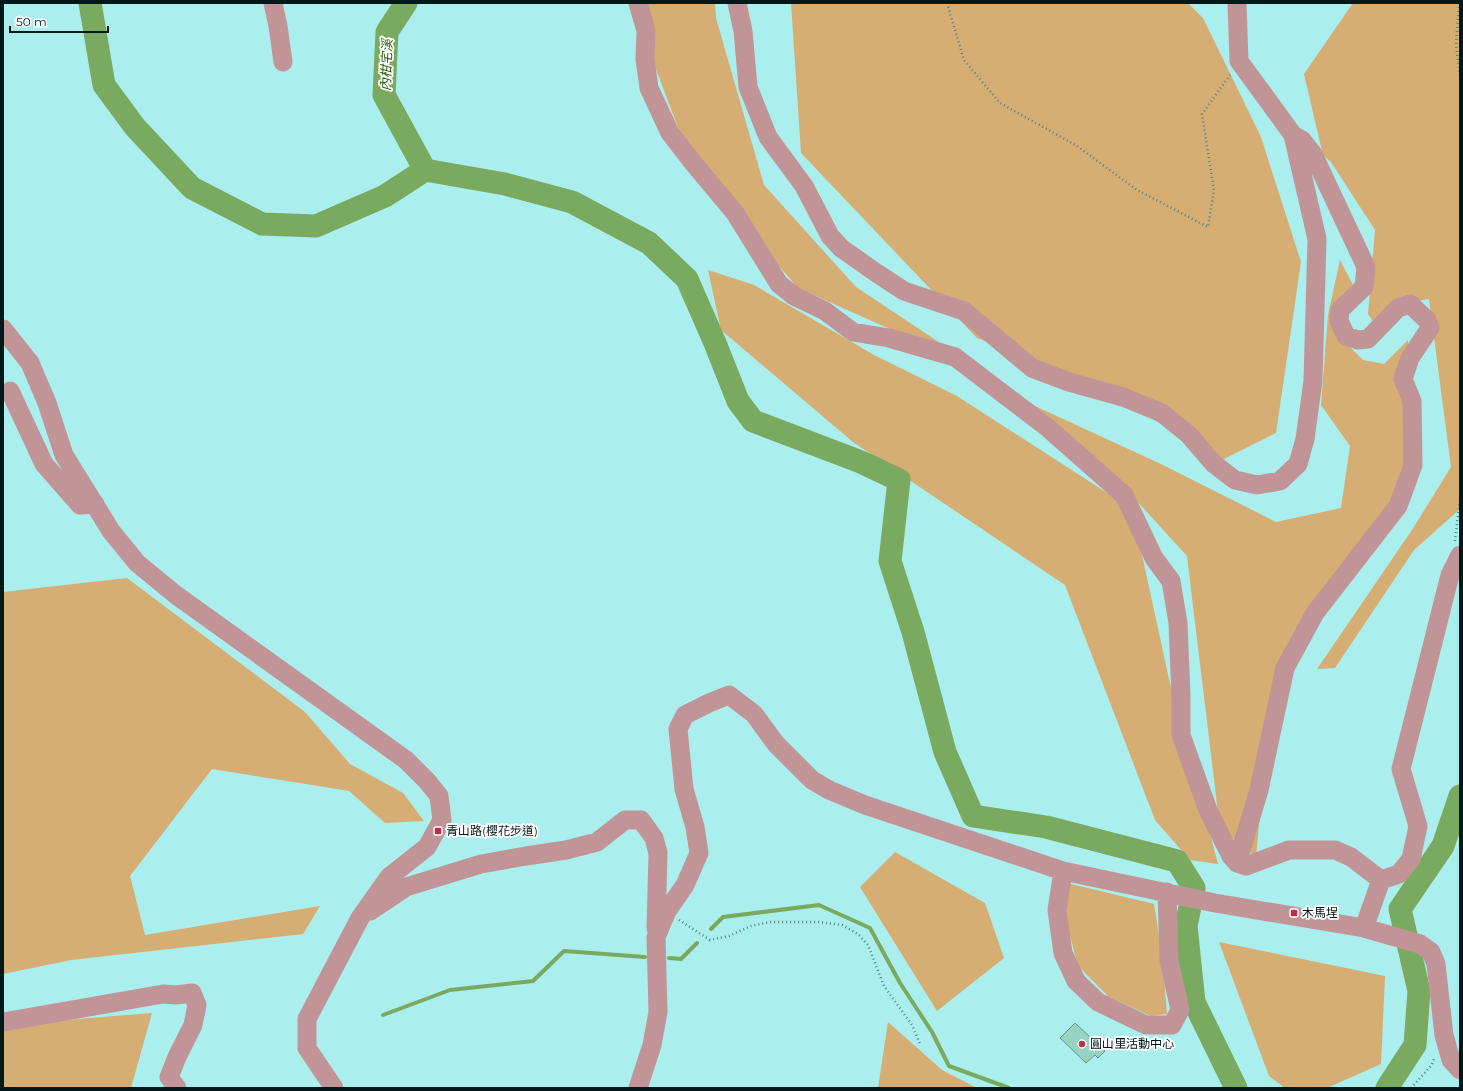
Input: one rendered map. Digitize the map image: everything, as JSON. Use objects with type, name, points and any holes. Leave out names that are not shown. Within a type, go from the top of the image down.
[{"type":"street","points":[[273,3],[283,62]]},
{"type":"street","points":[[737,3],[743,31],[748,87],[768,137],[804,186],[830,236],[841,248],[904,291],[964,310],[1032,368],[1069,382],[1123,397],[1162,413],[1189,436],[1214,464],[1235,480],[1257,485],[1280,481],[1298,464],[1305,438],[1313,381],[1317,239],[1293,135],[1239,61],[1237,3]]},
{"type":"street","points":[[638,4],[646,31],[645,59],[649,88],[670,133],[735,213],[779,284],[794,296],[825,311],[853,332],[889,338],[955,357],[1048,428],[1124,495],[1154,558],[1171,581],[1178,623],[1181,735],[1208,810],[1230,856],[1237,862],[1246,866],[1289,850],[1335,850],[1351,857],[1381,880]]},
{"type":"street","points":[[1237,862],[1259,790],[1285,668],[1315,613],[1398,506],[1413,464],[1412,401],[1403,379],[1410,358],[1430,328],[1427,320],[1410,304],[1398,308],[1368,338],[1358,340],[1346,336],[1339,321],[1340,310],[1364,286],[1366,267],[1313,154],[1302,140],[1293,135]]},
{"type":"street","points":[[3,329],[30,364],[47,403],[64,456],[111,532],[137,563],[176,595],[406,760],[427,781],[439,796],[442,820],[426,847],[388,877],[360,918],[307,1019],[307,1048],[334,1088]]},
{"type":"street","points":[[10,392],[44,464],[80,505],[95,504]]},
{"type":"street","points":[[1381,880],[1399,874],[1411,859],[1418,826],[1401,769],[1457,550]]},
{"type":"street","points":[[656,937],[667,911],[685,885],[699,854],[695,827],[684,789],[678,729],[685,715],[709,702],[729,695],[754,714],[776,744],[812,780],[829,790],[871,808],[1063,871],[1215,903],[1364,929],[1420,944],[1431,952],[1436,964],[1444,1035],[1451,1060],[1460,1070]]},
{"type":"street","points":[[360,918],[406,887],[482,864],[566,850],[597,842],[625,820],[641,820],[654,838],[658,853],[656,937],[658,1012],[652,1045],[638,1088]]},
{"type":"street","points":[[1063,871],[1057,910],[1063,953],[1076,980],[1098,1002],[1146,1025],[1172,1025],[1180,1010],[1169,961],[1171,893]]},
{"type":"street","points":[[1364,929],[1381,880]]},
{"type":"street","points":[[3,1022],[163,994],[176,995],[192,993],[198,1005],[193,1025],[169,1077],[177,1088]]},
{"type":"path","points":[[947,3],[964,60],[1000,103],[1077,146],[1137,190],[1208,227],[1214,190],[1202,114],[1239,61]]},
{"type":"path","points":[[1459,3],[1456,44],[1460,78]]},
{"type":"path","points":[[1457,550],[1460,498]]},
{"type":"path","points":[[667,911],[710,940],[729,936],[751,926],[770,922],[819,922],[842,925],[858,934],[868,945],[884,986],[912,1025],[920,1044]]},
{"type":"path","points":[[1411,1088],[1431,1066],[1444,1035]]},
{"type":"shaded area","points":[[645,3],[715,3],[716,18],[764,185],[856,287],[1035,406],[1163,465],[1276,522],[1341,508],[1350,446],[1321,405],[1328,315],[1340,260],[1354,287],[1341,338],[1363,360],[1384,364],[1408,340],[1407,490],[1329,590],[1280,685],[1277,720],[1259,824],[1256,857],[1237,843],[1219,821],[1187,556],[1124,487],[1046,420],[890,329],[798,288],[693,167],[643,35]]},
{"type":"shaded area","points":[[791,3],[1188,3],[1203,18],[1261,137],[1301,262],[1276,433],[1222,460],[1084,378],[977,338],[801,153]]},
{"type":"shaded area","points":[[1353,3],[1460,3],[1460,509],[1414,550],[1335,668],[1317,669],[1412,530],[1451,467],[1429,299],[1404,303],[1378,329],[1368,314],[1375,230],[1331,162],[1323,155],[1304,74]]},
{"type":"shaded area","points":[[708,270],[754,285],[874,355],[957,396],[1132,509],[1169,679],[1218,864],[1190,860],[1155,820],[1065,585],[853,442],[721,330]]},
{"type":"shaded area","points":[[127,578],[305,712],[350,764],[403,793],[424,821],[385,823],[349,791],[212,769],[130,876],[145,935],[320,906],[303,934],[71,960],[3,974],[3,592]]},
{"type":"shaded area","points":[[895,852],[985,903],[1004,958],[937,1011],[860,887]]},
{"type":"shaded area","points":[[1067,883],[1154,904],[1162,955],[1167,1014],[1151,1016],[1109,997],[1078,966],[1066,921]]},
{"type":"shaded area","points":[[1219,942],[1385,976],[1381,1064],[1327,1088],[1285,1088],[1269,1076]]},
{"type":"shaded area","points":[[152,1013],[131,1088],[3,1088],[3,1025]]},
{"type":"shaded area","points":[[888,1022],[942,1070],[977,1088],[878,1088]]},
{"type":"building","name":"圓山里活動中心","points":[[1075,1023],[1105,1051],[1098,1058],[1095,1055],[1086,1063],[1060,1038]]},
{"type":"waterway","points":[[90,3],[104,85],[135,127],[192,188],[262,224],[316,226],[385,196],[425,170],[505,184],[572,202],[649,243],[687,279],[738,401],[753,421],[861,462],[899,480],[890,561],[913,632],[945,752],[973,816],[1046,827],[1177,861],[1194,888],[1186,926],[1194,1002],[1236,1088]]},
{"type":"waterway","name":"內柑宅溪","points":[[406,3],[387,32],[384,95],[425,170]]},
{"type":"waterway","points":[[1387,1088],[1415,1045],[1419,991],[1400,909],[1443,846],[1460,796]]},
{"type":"waterway","points":[[711,929],[723,917],[819,905],[870,928],[900,983],[932,1032],[949,1066],[1009,1088]]},
{"type":"waterway","points":[[669,958],[681,959],[697,943]]},
{"type":"waterway","points":[[383,1015],[450,990],[533,981],[564,951],[645,957]]},
{"type":"place","name":"青山路(櫻花步道)","points":[[438,831]]},
{"type":"place","name":"木馬埕","points":[[1294,913]]},
{"type":"place","name":"圓山里活動中心","points":[[1082,1044]]}]
